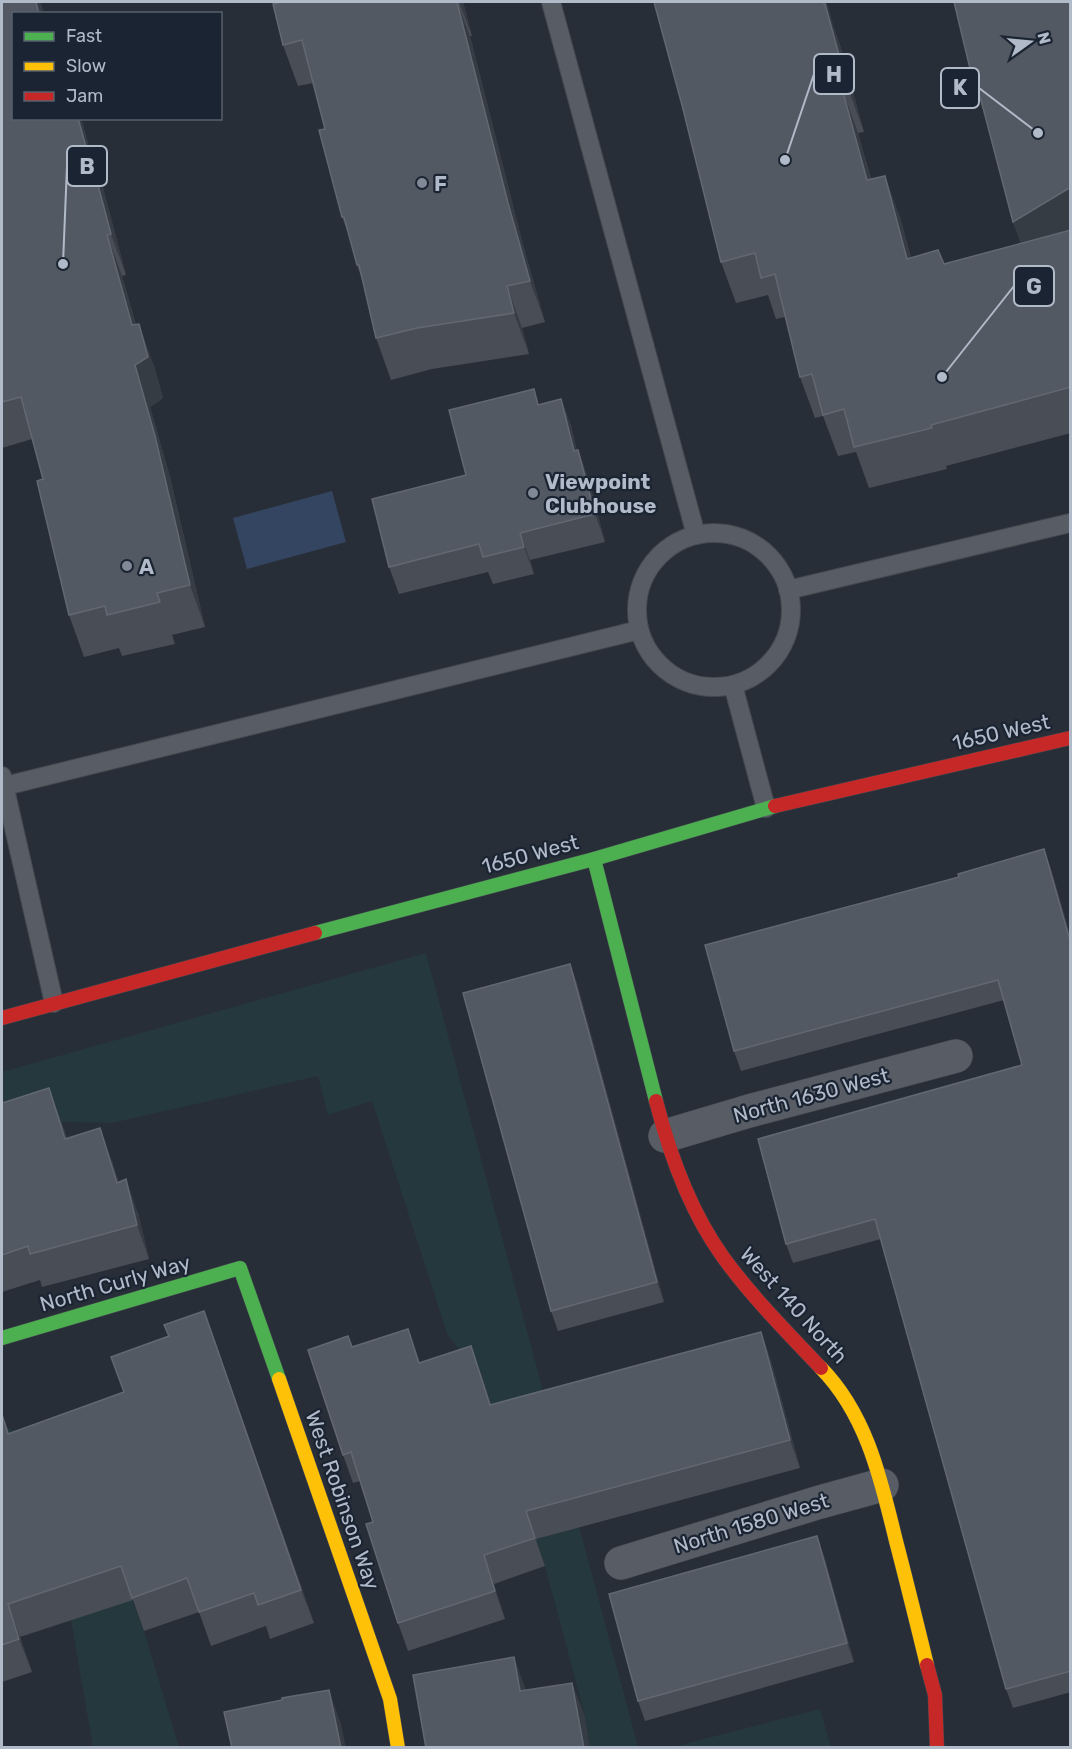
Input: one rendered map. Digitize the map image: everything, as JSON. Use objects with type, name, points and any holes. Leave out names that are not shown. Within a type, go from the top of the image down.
[{"type":"street","name":"1650 West","points":[[2,1018],[594,859],[766,808],[1071,738]]},
{"type":"street","name":"West 140 North","points":[[594,859],[665,1136],[693,1207],[723,1257],[766,1310],[836,1383],[867,1437],[882,1485],[935,1695],[937,1748]]},
{"type":"street","name":"North 1630 West","points":[[665,1136],[749,1111],[956,1056]]},
{"type":"street","name":"North Curly Way","points":[[2,1338],[240,1268]]},
{"type":"street","name":"West Robinson Way","points":[[240,1268],[390,1699],[398,1748]]},
{"type":"street","name":"North 1580 West","points":[[621,1563],[882,1485]]},
{"type":"lane","points":[[550,2],[696,535]]},
{"type":"lane","points":[[788,590],[1071,523]]},
{"type":"lane","points":[[715,532],[753,543],[781,571],[788,590],[791,614],[785,638],[774,659],[755,675],[733,685],[709,687],[685,682],[665,670],[649,652],[639,630],[638,600],[647,570],[660,554],[677,542],[696,535],[715,532]]},
{"type":"lane","points":[[54,1003],[3,780],[639,630]]},
{"type":"lane","points":[[733,685],[766,808]]},
{"type":"green space","points":[[426,953],[638,1747],[590,1747],[585,1716],[545,1566],[481,1374],[448,1336],[372,1101],[328,1115],[318,1076],[112,1123],[61,1122],[2,1138],[2,1072]]},
{"type":"green space","points":[[7,1428],[74,1448],[144,1631],[179,1747],[93,1747],[71,1620]]},
{"type":"green space","points":[[820,1709],[831,1747],[673,1747]]},
{"type":"water","points":[[332,491],[346,542],[247,569],[233,518]]},
{"type":"building","points":[[2,2],[36,2],[38,12],[12,12],[12,120],[79,120],[111,234],[107,235],[132,325],[139,324],[148,357],[135,365],[155,436],[190,585],[157,593],[160,602],[107,615],[105,606],[69,615],[37,481],[43,479],[21,397],[2,402]]},
{"type":"building","name":"F","points":[[283,2],[457,2],[530,281],[507,286],[514,313],[417,328],[376,338],[359,265],[357,265],[344,217],[342,217],[319,130],[325,129],[302,40],[283,45],[273,4]]},
{"type":"building","points":[[654,2],[823,2],[825,4],[849,91],[843,92],[867,180],[885,176],[907,259],[938,250],[944,264],[1071,230],[1071,387],[931,425],[932,428],[854,447],[844,409],[823,415],[812,374],[800,377],[775,274],[761,278],[755,253],[721,262]]},
{"type":"building","points":[[954,2],[1071,2],[1071,187],[1013,222],[976,81],[973,81]]},
{"type":"building","name":"Viewpoint Clubhouse","points":[[534,389],[538,405],[561,399],[574,451],[578,450],[595,514],[520,533],[524,547],[483,557],[479,544],[389,567],[372,499],[466,475],[449,410]]},
{"type":"building","points":[[1044,849],[1071,944],[1071,1671],[1006,1689],[875,1219],[786,1244],[758,1139],[1022,1065],[998,980],[734,1051],[705,945],[959,877],[958,874]]},
{"type":"building","points":[[570,964],[657,1282],[551,1311],[463,993]]},
{"type":"building","points":[[49,1088],[65,1139],[100,1128],[117,1183],[126,1179],[137,1225],[30,1254],[28,1246],[2,1255],[2,1103]]},
{"type":"building","points":[[204,1311],[301,1590],[258,1605],[254,1593],[199,1612],[187,1578],[132,1598],[121,1566],[8,1604],[19,1639],[2,1645],[2,1415],[8,1434],[124,1392],[111,1357],[169,1336],[164,1325]]},
{"type":"building","points":[[408,1329],[419,1363],[471,1346],[490,1405],[761,1332],[790,1440],[526,1511],[535,1538],[484,1555],[495,1591],[398,1623],[366,1524],[373,1522],[351,1452],[343,1455],[308,1350],[348,1336],[352,1347]]},
{"type":"building","points":[[817,1536],[847,1643],[638,1701],[609,1594]]},
{"type":"building","points":[[514,1657],[520,1691],[572,1683],[584,1748],[426,1748],[413,1675]]},
{"type":"building","points":[[329,1690],[341,1748],[232,1748],[224,1712],[282,1700],[282,1698]]},
{"type":"traffic: fast","points":[[315,933],[594,859],[775,806]]},
{"type":"traffic: fast","points":[[594,859],[656,1101]]},
{"type":"traffic: fast","points":[[2,1338],[240,1268],[279,1379]]},
{"type":"traffic: slow","points":[[821,1368],[850,1406],[870,1449],[878,1472],[927,1665]]},
{"type":"traffic: slow","points":[[279,1379],[390,1699],[398,1748]]},
{"type":"traffic: jam","points":[[775,806],[1070,738]]},
{"type":"traffic: jam","points":[[2,1018],[315,933]]},
{"type":"traffic: jam","points":[[656,1101],[682,1182],[711,1239],[746,1286],[821,1368]]},
{"type":"traffic: jam","points":[[927,1665],[935,1695],[937,1748]]},
{"type":"place","name":"K","points":[[1038,133]]},
{"type":"place","name":"H","points":[[785,160]]},
{"type":"place","name":"F","points":[[422,183]]},
{"type":"place","name":"B","points":[[63,264]]},
{"type":"place","name":"G","points":[[942,377]]},
{"type":"place","name":"Viewpoint Clubhouse","points":[[533,493]]},
{"type":"place","name":"A","points":[[127,566]]}]
